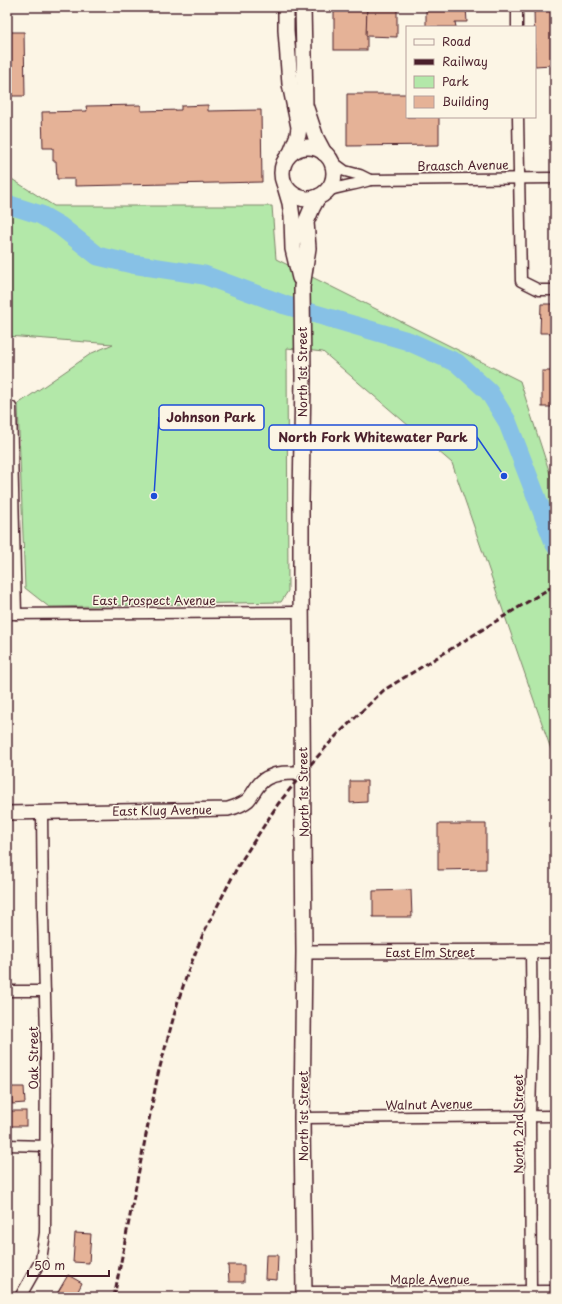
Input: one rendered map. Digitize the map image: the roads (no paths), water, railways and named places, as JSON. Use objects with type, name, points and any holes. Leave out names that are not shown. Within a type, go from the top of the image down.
[{"type":"main road","points":[[286,7],[290,84],[298,127],[298,135],[291,153],[282,167],[282,175],[288,190],[294,195],[310,199],[322,195],[331,185],[333,168],[316,138],[305,106],[303,7]]},
{"type":"main road","points":[[291,153],[308,147],[316,149],[327,156]]},
{"type":"main road","name":"North 1st Street","points":[[284,183],[291,210],[293,249],[302,287]]},
{"type":"main road","name":"North 1st Street","points":[[304,1294],[302,1118],[304,952],[301,612],[302,287],[308,248],[306,222],[312,208],[322,195]]},
{"type":"street","points":[[517,7],[517,26]]},
{"type":"street","points":[[518,118],[521,281],[539,290],[555,290]]},
{"type":"street","name":"Braasch Avenue","points":[[327,156],[345,171],[360,175],[370,180]]},
{"type":"street","name":"Braasch Avenue","points":[[322,195],[335,188],[360,184],[370,180],[555,178]]},
{"type":"street","points":[[9,407],[11,614]]},
{"type":"street","name":"East Prospect Avenue","points":[[11,614],[301,612]]},
{"type":"street","name":"East Klug Avenue","points":[[7,813],[228,809],[240,806],[248,800],[259,784],[268,777],[283,774],[303,773]]},
{"type":"street","name":"Oak Street","points":[[20,1297],[41,1260],[45,1233],[45,991],[42,813]]},
{"type":"street","name":"East Elm Street","points":[[304,952],[555,951]]},
{"type":"street","name":"North 2nd Street","points":[[531,952],[531,1294]]},
{"type":"street","points":[[7,991],[45,991]]},
{"type":"street","name":"Walnut Avenue","points":[[302,1118],[555,1116]]},
{"type":"street","points":[[7,1145],[46,1146]]},
{"type":"street","name":"Maple Avenue","points":[[304,1294],[531,1294],[555,1291]]},
{"type":"waterway","points":[[7,204],[41,215],[60,226],[98,256],[132,264],[204,275],[285,305],[408,341],[457,363],[489,392],[507,421],[555,545]]},
{"type":"railway","points":[[114,1297],[158,1074],[178,1001],[204,932],[238,866],[278,804],[303,773],[336,736],[384,690],[555,585]]},
{"type":"place","name":"North Fork Whitewater Park","points":[[504,476]]},
{"type":"place","name":"Johnson Park","points":[[154,496]]}]
